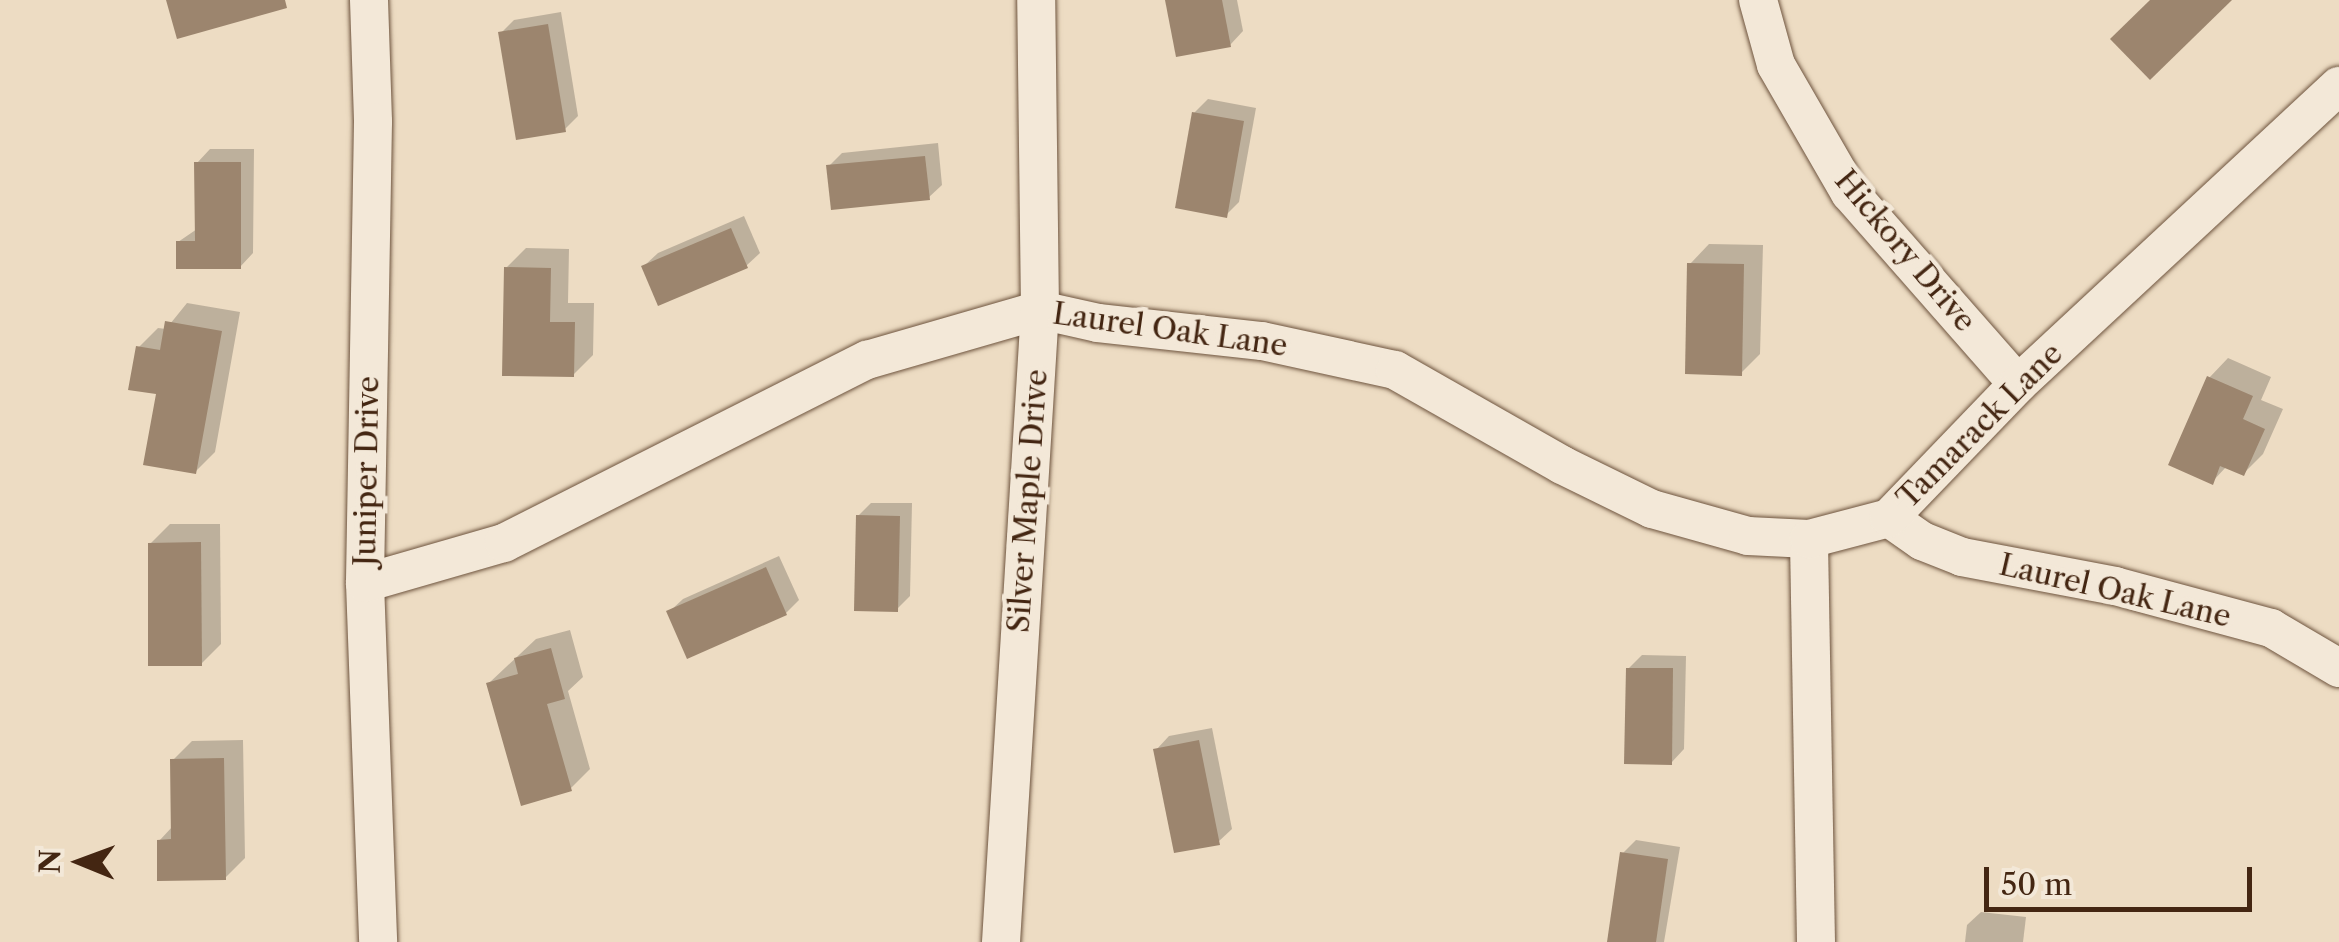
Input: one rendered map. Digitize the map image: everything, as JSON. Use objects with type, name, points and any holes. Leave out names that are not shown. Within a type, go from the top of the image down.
[{"type":"street","name":"Juniper Drive","points":[[370,0],[373,122],[366,582],[378,942]]},
{"type":"street","name":"Silver Maple Drive","points":[[1002,942],[1040,310],[1036,0]]},
{"type":"street","name":"Hickory Drive","points":[[1758,0],[1776,65],[1850,193],[2018,384]]},
{"type":"street","name":"Tamarack Lane","points":[[1809,539],[1889,518],[2018,384],[2339,86]]},
{"type":"street","name":"Laurel Oak Lane","points":[[366,582],[504,543],[866,360],[1040,310],[1098,323],[1262,340],[1394,370],[1562,466],[1652,509],[1748,536],[1809,539]]},
{"type":"street","name":"Laurel Oak Lane","points":[[1889,518],[1922,541],[1962,557],[2115,586],[2272,628],[2339,668]]},
{"type":"street","points":[[1809,539],[1816,942]]},
{"type":"building","points":[[166,0],[285,0],[287,8],[177,39]]},
{"type":"building","points":[[1165,0],[1222,0],[1231,47],[1176,57]]},
{"type":"building","points":[[2150,0],[2232,0],[2150,80],[2110,39]]},
{"type":"building","points":[[548,24],[566,132],[516,140],[498,32]]},
{"type":"building","points":[[1192,112],[1244,121],[1227,218],[1175,208]]},
{"type":"building","points":[[925,156],[930,200],[831,210],[826,165]]},
{"type":"building","points":[[194,162],[241,162],[241,269],[176,269],[176,241],[195,241]]},
{"type":"building","points":[[731,228],[748,268],[658,306],[641,266]]},
{"type":"building","points":[[1687,263],[1744,264],[1742,376],[1685,374]]},
{"type":"building","points":[[504,267],[551,268],[550,322],[575,322],[574,377],[502,376]]},
{"type":"building","points":[[165,321],[222,331],[196,474],[143,465],[156,394],[128,390],[136,346],[160,350]]},
{"type":"building","points":[[2207,376],[2253,396],[2243,419],[2265,429],[2244,476],[2220,466],[2213,485],[2168,465]]},
{"type":"building","points":[[856,515],[900,516],[898,612],[854,611]]},
{"type":"building","points":[[201,542],[202,666],[148,666],[148,543]]},
{"type":"building","points":[[766,567],[787,615],[687,659],[666,611]]},
{"type":"building","points":[[551,648],[565,699],[547,704],[572,791],[521,806],[486,683],[518,674],[514,658]]},
{"type":"building","points":[[1626,668],[1673,668],[1672,765],[1624,764]]},
{"type":"building","points":[[1199,740],[1220,845],[1174,853],[1153,749]]},
{"type":"building","points":[[224,758],[226,880],[157,881],[157,840],[171,839],[170,759]]},
{"type":"building","points":[[1620,852],[1668,859],[1656,942],[1607,942]]}]
